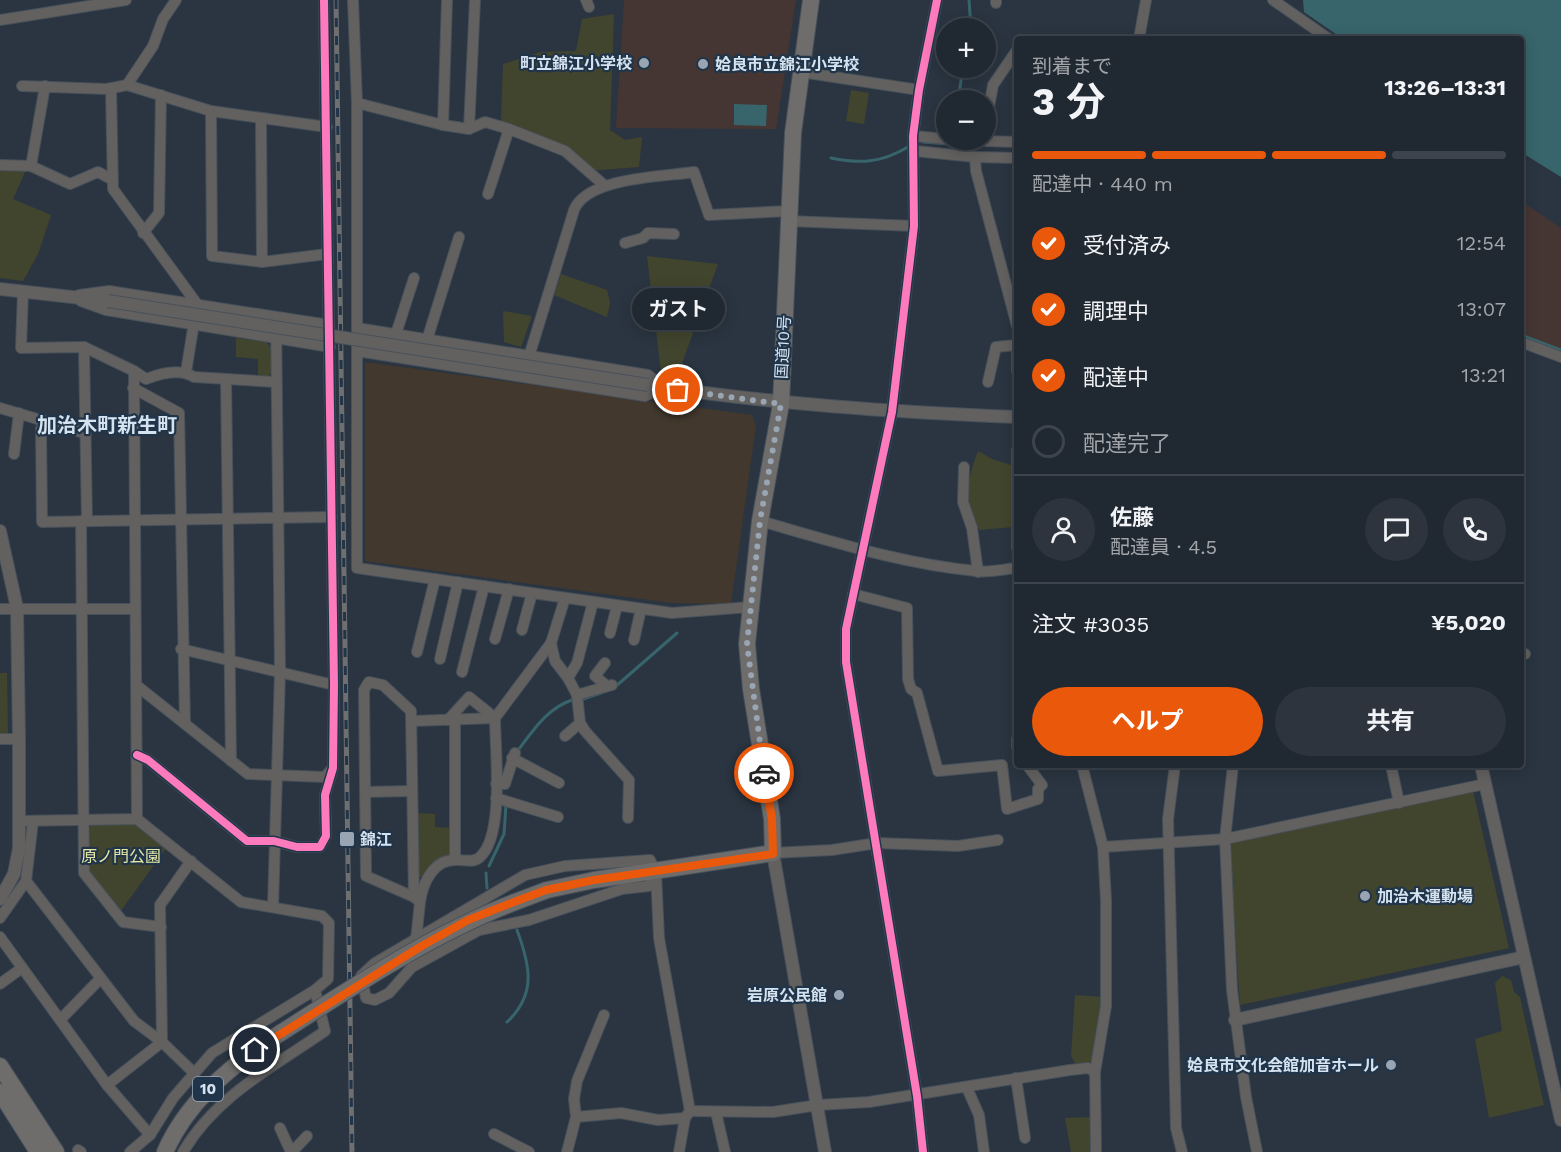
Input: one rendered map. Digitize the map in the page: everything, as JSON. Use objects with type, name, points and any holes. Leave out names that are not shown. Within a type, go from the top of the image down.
[{"type":"highway","name":"国道10号","points":[[773,854],[772,819],[751,689],[747,644],[760,521],[781,404],[793,134],[811,0]]},
{"type":"highway","name":"10","points":[[165,1152],[197,1101],[216,1080],[268,1041],[468,920],[546,890],[594,880],[656,873],[773,854]]},
{"type":"highway","points":[[0,1066],[56,1152]]},
{"type":"highway","points":[[0,1092],[38,1152]]},
{"type":"street","points":[[0,20],[126,0]]},
{"type":"street","points":[[127,84],[153,46],[163,19],[176,0]]},
{"type":"street","points":[[137,755],[148,760],[247,841],[274,841],[297,847],[320,847],[326,836],[325,795],[333,768],[334,685],[324,0]]},
{"type":"street","points":[[353,0],[357,103],[357,568],[672,613],[750,607]]},
{"type":"street","points":[[443,124],[447,0]]},
{"type":"street","points":[[469,129],[475,0]]},
{"type":"street","points":[[923,1152],[917,1096],[846,662],[846,629],[892,412],[914,226],[915,151],[913,136],[919,90],[937,0]]},
{"type":"street","points":[[1140,36],[1146,0]]},
{"type":"street","points":[[1273,0],[1291,6],[1316,35]]},
{"type":"street","points":[[992,90],[993,85],[1014,54]]},
{"type":"street","points":[[801,72],[919,90]]},
{"type":"street","points":[[22,86],[111,88],[127,84],[211,111],[261,120],[327,127]]},
{"type":"street","points":[[31,166],[45,86]]},
{"type":"street","points":[[111,88],[111,179],[113,189],[197,304],[186,372]]},
{"type":"street","points":[[143,233],[159,213],[161,95]]},
{"type":"street","points":[[357,103],[469,129],[486,122],[509,129],[565,151],[604,185]]},
{"type":"street","points":[[211,111],[212,256],[262,262],[327,254]]},
{"type":"street","points":[[261,120],[262,262]]},
{"type":"street","points":[[488,194],[509,129]]},
{"type":"street","points":[[913,136],[936,138]]},
{"type":"street","points":[[996,141],[1014,142]]},
{"type":"street","points":[[915,151],[1014,158]]},
{"type":"street","points":[[975,157],[976,171],[1014,315]]},
{"type":"street","points":[[0,165],[31,166],[70,184],[98,172],[111,179]]},
{"type":"street","points":[[524,377],[528,356],[577,202],[604,185],[694,172],[709,215],[789,216],[914,226]]},
{"type":"street","points":[[625,243],[643,238],[648,233],[674,234]]},
{"type":"street","points":[[428,340],[459,237]]},
{"type":"street","points":[[391,357],[395,336],[414,278]]},
{"type":"street","points":[[0,289],[108,301],[781,404],[892,412],[1014,417]]},
{"type":"street","points":[[23,291],[21,348],[84,347],[134,371],[146,380],[158,374],[186,372],[194,377],[275,382]]},
{"type":"street","points":[[69,296],[109,291],[329,325]]},
{"type":"street","points":[[69,296],[106,310],[330,347]]},
{"type":"street","points":[[273,907],[280,672],[274,336],[276,317]]},
{"type":"street","points":[[357,328],[395,336],[648,375],[663,387]]},
{"type":"street","points":[[1524,343],[1561,357]]},
{"type":"street","points":[[988,382],[996,347],[1014,345]]},
{"type":"street","points":[[84,347],[82,610],[84,873],[123,922],[161,927]]},
{"type":"street","points":[[357,351],[645,396],[663,387]]},
{"type":"street","points":[[134,371],[137,819]]},
{"type":"street","points":[[226,379],[231,761]]},
{"type":"street","points":[[133,388],[179,413],[185,724]]},
{"type":"street","points":[[0,408],[84,433]]},
{"type":"street","points":[[14,454],[19,413]]},
{"type":"street","points":[[51,423],[41,429],[42,522],[332,517]]},
{"type":"street","points":[[964,466],[963,502],[972,528],[978,572]]},
{"type":"street","points":[[760,521],[862,550],[978,572],[1014,568]]},
{"type":"street","points":[[0,531],[16,608],[20,739],[19,848],[14,874],[0,899]]},
{"type":"street","points":[[417,652],[435,579]]},
{"type":"street","points":[[440,659],[458,582]]},
{"type":"street","points":[[462,672],[484,586]]},
{"type":"street","points":[[495,639],[509,589]]},
{"type":"street","points":[[522,630],[532,593]]},
{"type":"street","points":[[853,594],[907,608],[908,679],[911,689],[917,693],[938,771],[1002,765],[1007,809],[1034,803],[1038,799],[1038,789],[1042,785],[1029,768]]},
{"type":"street","points":[[417,899],[422,885],[436,866],[455,859],[470,861],[480,858],[488,846],[492,834],[496,798],[495,718],[551,643],[565,598]]},
{"type":"street","points":[[568,678],[577,663],[592,602]]},
{"type":"street","points":[[610,633],[616,606]]},
{"type":"street","points":[[0,609],[135,609]]},
{"type":"street","points":[[634,640],[642,609]]},
{"type":"street","points":[[551,643],[555,661],[577,695],[580,723],[629,780],[627,818]]},
{"type":"street","points":[[182,649],[334,685]]},
{"type":"street","points":[[577,695],[609,686],[595,676],[605,663]]},
{"type":"street","points":[[416,940],[417,899],[411,791],[413,721],[411,711],[382,686],[369,682],[364,690],[366,876],[417,899]]},
{"type":"street","points":[[136,685],[248,774],[276,777],[325,777],[333,768]]},
{"type":"street","points":[[455,859],[451,720],[470,698],[495,718]]},
{"type":"street","points":[[413,721],[495,718]]},
{"type":"street","points":[[565,736],[580,723]]},
{"type":"street","points":[[0,739],[20,739]]},
{"type":"street","points":[[496,784],[505,784],[514,754],[559,783]]},
{"type":"street","points":[[1083,768],[1102,847],[1106,900],[1106,1005],[1095,1072],[1096,1152]]},
{"type":"street","points":[[1175,768],[1168,819],[1176,1128],[1182,1152]]},
{"type":"street","points":[[1233,768],[1225,839],[1226,900],[1235,1020],[1257,1152]]},
{"type":"street","points":[[1392,768],[1399,803]]},
{"type":"street","points":[[1482,768],[1561,1120]]},
{"type":"street","points":[[1102,847],[1225,839],[1485,784]]},
{"type":"street","points":[[365,792],[411,791]]},
{"type":"street","points":[[496,798],[558,817]]},
{"type":"street","points":[[19,821],[137,819],[241,902],[322,916],[329,923],[328,979],[315,990],[212,1053],[193,1072],[150,1135],[130,1152]]},
{"type":"street","points":[[0,918],[26,881],[33,821]]},
{"type":"street","points":[[825,1152],[773,854],[832,850],[877,843],[958,846],[998,840]]},
{"type":"street","points":[[656,873],[649,886],[622,889],[529,920],[479,930],[412,967],[389,993],[375,1000],[366,998],[361,976],[375,963],[525,875],[565,866],[650,860],[656,873],[659,938],[688,1114],[679,1152]]},
{"type":"street","points":[[162,1042],[160,904],[191,861]]},
{"type":"street","points":[[26,881],[134,1021],[162,1042],[193,1072]]},
{"type":"street","points":[[0,938],[107,1085],[150,1135]]},
{"type":"street","points":[[1235,1020],[1524,957]]},
{"type":"street","points":[[0,984],[22,968]]},
{"type":"street","points":[[60,1020],[100,979]]},
{"type":"street","points":[[183,1152],[198,1129],[238,1089],[325,1031],[315,990]]},
{"type":"street","points":[[567,1152],[576,1118],[574,1100],[577,1081],[604,1015]]},
{"type":"street","points":[[107,1085],[162,1042]]},
{"type":"street","points":[[576,1118],[621,1113],[658,1120],[688,1114],[716,1112],[773,1112],[818,1105],[917,1096],[1088,1068],[1095,1072]]},
{"type":"street","points":[[1016,1078],[1025,1138]]},
{"type":"street","points":[[967,1088],[979,1115],[984,1152]]},
{"type":"street","points":[[716,1112],[725,1152]]},
{"type":"street","points":[[280,1128],[292,1152],[306,1136]]},
{"type":"street","points":[[494,1134],[529,1152]]},
{"type":"shaded area","name":"姶良市立錦江小学校","points":[[624,0],[796,0],[776,129],[616,128]]},
{"type":"shaded area","points":[[1303,0],[1561,0],[1561,177],[1524,154],[1524,36],[1339,36],[1304,12]]},
{"type":"shaded area","points":[[734,104],[767,105],[766,126],[734,125]]},
{"type":"shaded area","points":[[1524,203],[1561,228],[1561,351],[1524,336]]},
{"type":"shaded area","points":[[365,362],[752,415],[756,426],[731,604],[671,603],[365,561]]},
{"type":"green space","points":[[614,14],[610,130],[625,140],[642,137],[639,167],[587,171],[570,148],[501,122],[503,64],[541,52],[576,51],[582,19]]},
{"type":"green space","points":[[851,90],[869,93],[864,124],[846,121]]},
{"type":"green space","points":[[0,169],[26,170],[13,199],[51,215],[38,254],[23,281],[0,278]]},
{"type":"green space","points":[[647,256],[718,264],[677,377],[661,372]]},
{"type":"green space","points":[[561,274],[607,290],[610,303],[607,317],[554,295]]},
{"type":"green space","points":[[503,311],[532,316],[521,347],[504,342]]},
{"type":"green space","points":[[236,338],[266,342],[271,347],[271,373],[266,378],[258,378],[258,359],[236,357]]},
{"type":"green space","points":[[978,451],[992,459],[1014,466],[1013,527],[979,530],[971,509],[968,490]]},
{"type":"green space","points":[[0,673],[7,673],[8,736],[0,736]]},
{"type":"green space","name":"加治木運動場","points":[[1473,791],[1509,948],[1240,1005],[1229,843]]},
{"type":"green space","points":[[417,813],[435,814],[435,827],[452,828],[451,857],[432,863],[422,878],[418,876]]},
{"type":"green space","name":"原ノ門公園","points":[[136,823],[167,847],[120,912],[87,872],[89,829],[92,824]]},
{"type":"green space","points":[[1502,976],[1511,980],[1514,992],[1520,997],[1544,1105],[1489,1118],[1475,1039],[1502,1031],[1495,983]]},
{"type":"green space","points":[[1075,995],[1103,997],[1091,1064],[1076,1065],[1071,1056]]},
{"type":"green space","points":[[1091,1117],[1093,1152],[1071,1152],[1065,1118]]},
{"type":"waterway","points":[[969,0],[970,18]]},
{"type":"waterway","points":[[960,90],[961,78]]},
{"type":"waterway","points":[[923,142],[936,143]]},
{"type":"waterway","points":[[831,158],[870,161],[889,156],[908,147]]},
{"type":"waterway","points":[[1524,336],[1561,350]]},
{"type":"waterway","points":[[615,687],[677,633]]},
{"type":"waterway","points":[[583,699],[601,693]]},
{"type":"waterway","points":[[519,749],[549,714],[572,700]]},
{"type":"waterway","points":[[489,866],[504,834],[506,805]]},
{"type":"waterway","points":[[486,873],[487,888]]},
{"type":"waterway","points":[[507,1022],[517,1011],[527,990],[527,967],[517,930]]},
{"type":"railway","points":[[336,0],[352,1152]]},
{"type":"cycle path","points":[[137,755],[148,760],[247,841],[274,841],[297,847],[320,847],[326,836],[325,795],[333,768],[334,685],[324,0]]},
{"type":"cycle path","points":[[923,1152],[917,1096],[846,662],[846,629],[892,412],[914,226],[913,136],[919,90],[937,0]]},
{"type":"way so far","points":[[678,390],[781,404],[760,521],[747,644],[751,689],[764,773]]},
{"type":"place","name":"町立錦江小学校","points":[[644,63]]},
{"type":"place","name":"姶良市立錦江小学校","points":[[703,64]]},
{"type":"place","name":"ガスト","points":[[678,390]]},
{"type":"place","name":"錦江","points":[[347,839]]},
{"type":"place","name":"加治木運動場","points":[[1365,896]]},
{"type":"place","name":"岩原公民館","points":[[839,995]]},
{"type":"place","name":"姶良市文化会館加音ホール","points":[[1391,1065]]},
{"type":"district","name":"加治木町新生町","points":[[107,425]]},
{"type":"route","points":[[255,1050],[420,947],[468,920],[514,902],[546,890],[594,880],[656,873],[754,855],[773,854],[772,819],[764,773]]}]
